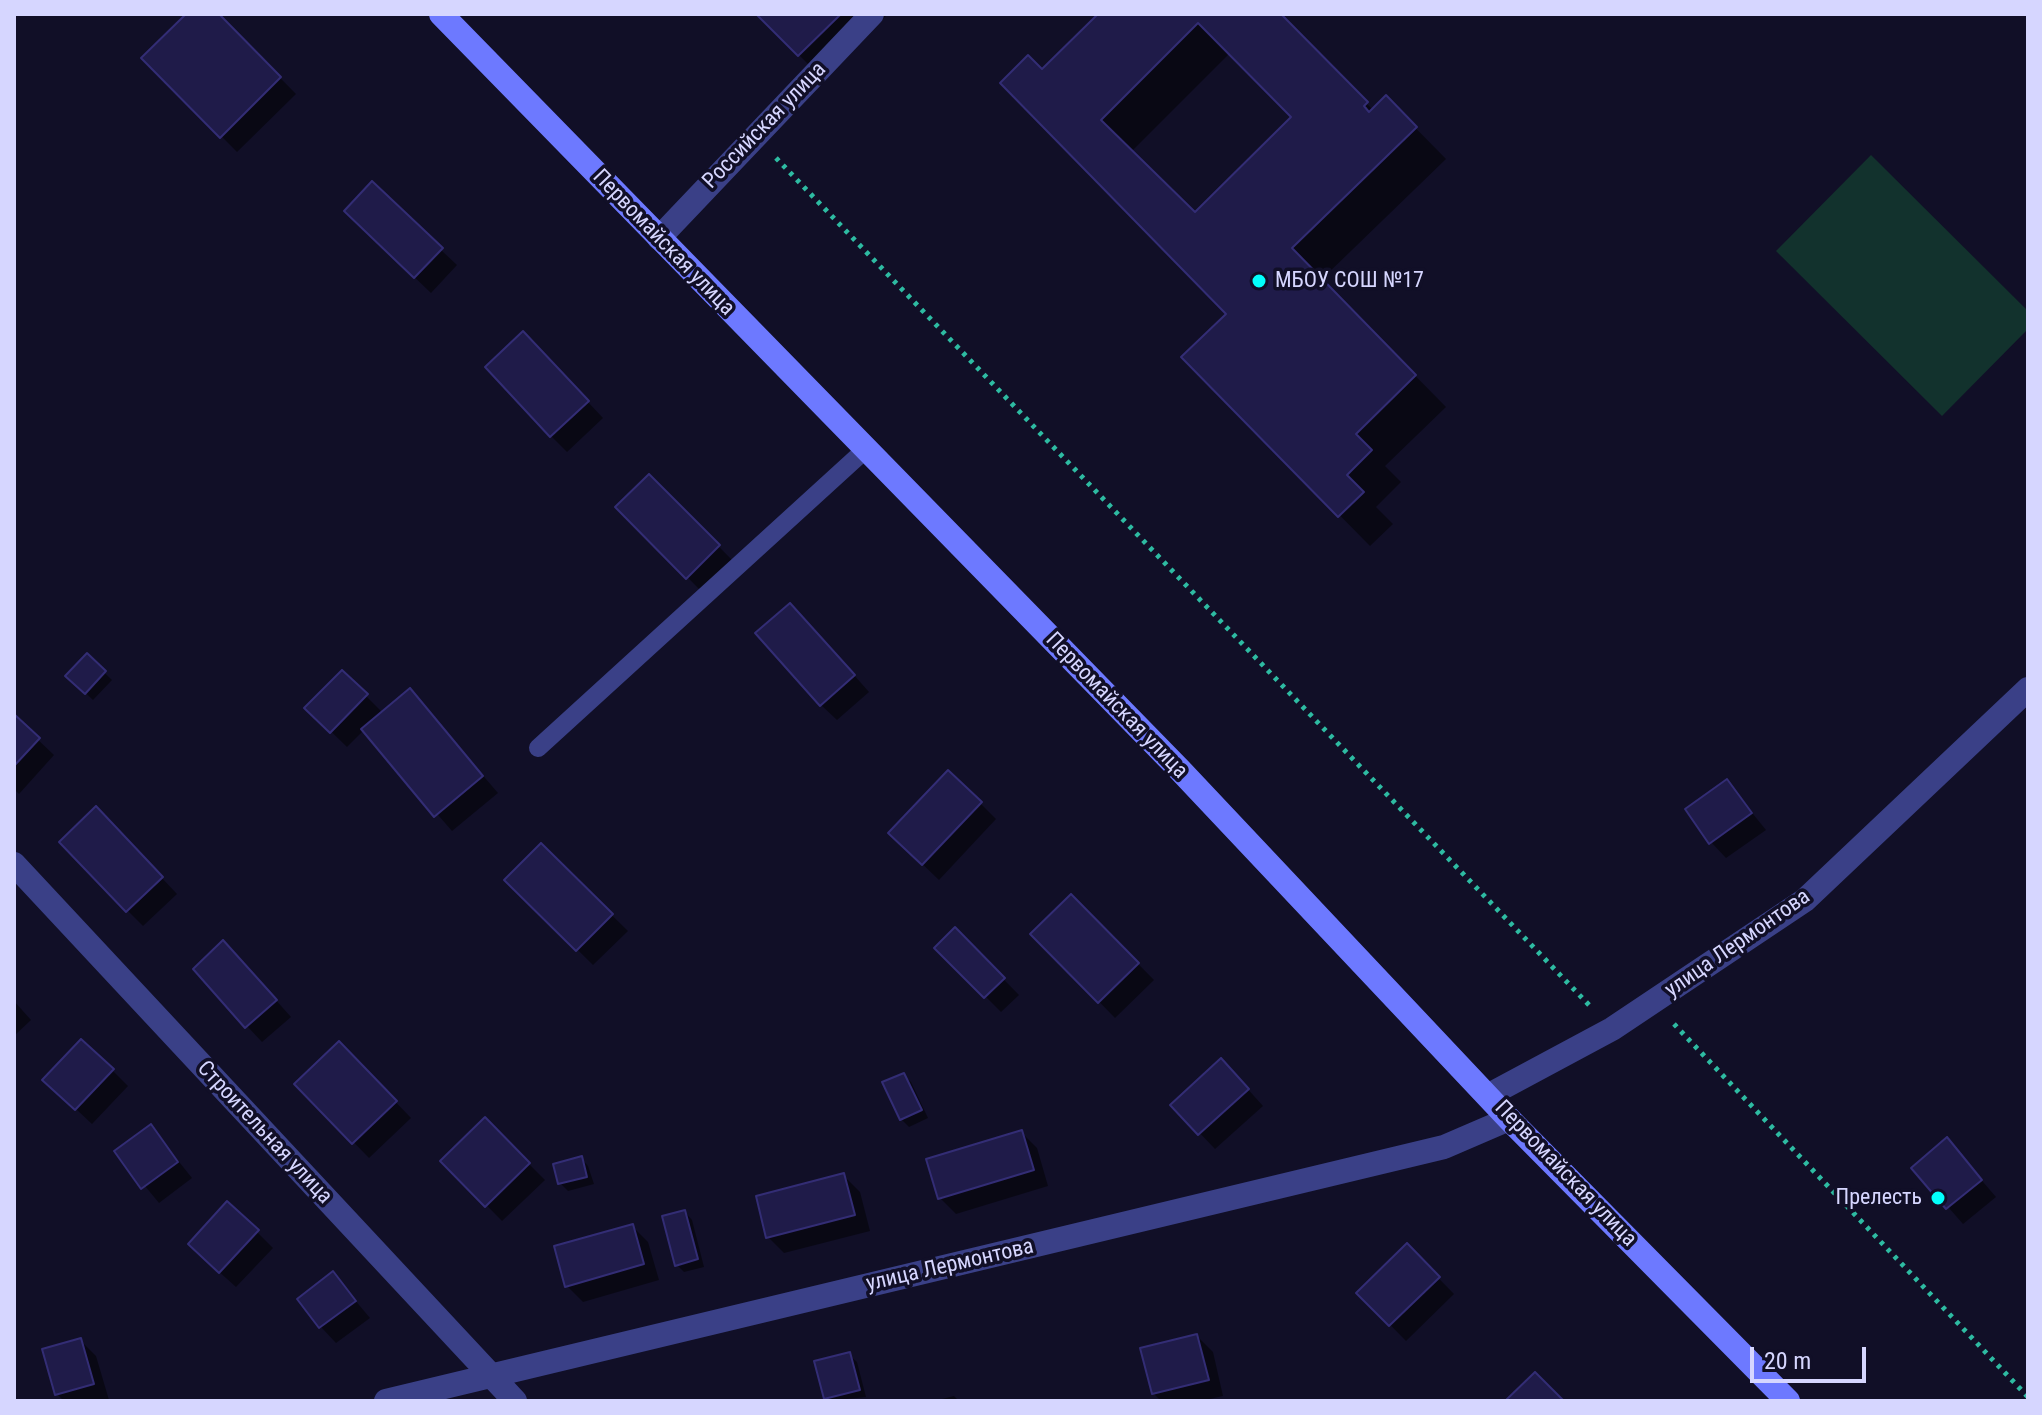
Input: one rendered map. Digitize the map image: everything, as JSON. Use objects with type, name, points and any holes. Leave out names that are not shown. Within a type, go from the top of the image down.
[{"type":"street","name":"Первомайская улица","points":[[441,14],[1180,770],[1509,1119],[1788,1401]]},
{"type":"street","name":"Российская улица","points":[[659,238],[872,14]]},
{"type":"street","name":"улица Лермонтова","points":[[1489,1095],[1612,1029],[1805,900],[2028,689]]},
{"type":"street","name":"Строительная улица","points":[[14,864],[515,1401]]},
{"type":"street","name":"улица Лермонтова","points":[[386,1401],[1444,1147],[1509,1119]]},
{"type":"lane","points":[[538,748],[866,449]]},
{"type":"path","points":[[753,137],[842,224],[1612,1029]]},
{"type":"path","points":[[1654,1003],[2028,1397]]},
{"type":"green space","points":[[1871,155],[2028,311],[2028,329],[1942,416],[1776,251]]},
{"type":"building","points":[[186,14],[219,14],[281,77],[220,138],[141,58]]},
{"type":"building","points":[[756,14],[841,14],[798,56]]},
{"type":"building","name":"МБОУ СОШ №17","points":[[1098,14],[1281,14],[1368,102],[1364,106],[1369,112],[1386,95],[1417,127],[1292,248],[1416,375],[1356,434],[1372,450],[1347,475],[1364,492],[1338,517],[1181,357],[1226,314],[1000,83],[1028,55],[1042,69]],"holes":[[[1198,23],[1291,117],[1195,212],[1101,120]]]},
{"type":"building","points":[[372,181],[443,248],[414,278],[344,211]]},
{"type":"building","points":[[523,331],[589,401],[550,437],[485,367]]},
{"type":"building","points":[[649,474],[720,545],[686,579],[615,507]]},
{"type":"building","points":[[790,603],[855,675],[820,706],[755,633]]},
{"type":"building","points":[[87,653],[106,671],[85,694],[65,676]]},
{"type":"building","points":[[342,670],[368,694],[330,733],[304,708]]},
{"type":"building","points":[[410,688],[483,776],[434,817],[361,729]]},
{"type":"building","points":[[14,714],[40,738],[14,766]]},
{"type":"building","points":[[948,770],[982,802],[922,865],[888,833]]},
{"type":"building","points":[[1727,779],[1752,813],[1709,844],[1685,809]]},
{"type":"building","points":[[96,806],[163,877],[126,912],[59,842]]},
{"type":"building","points":[[541,843],[613,914],[576,951],[504,880]]},
{"type":"building","points":[[1071,894],[1139,963],[1098,1003],[1030,934]]},
{"type":"building","points":[[955,927],[1005,978],[984,998],[934,948]]},
{"type":"building","points":[[223,940],[277,1000],[245,1028],[193,969]]},
{"type":"building","points":[[81,1039],[114,1069],[75,1110],[42,1080]]},
{"type":"building","points":[[339,1041],[397,1101],[352,1144],[294,1084]]},
{"type":"building","points":[[1221,1058],[1249,1089],[1198,1135],[1170,1105]]},
{"type":"building","points":[[904,1073],[922,1110],[900,1120],[882,1082]]},
{"type":"building","points":[[485,1117],[530,1163],[485,1207],[440,1161]]},
{"type":"building","points":[[151,1124],[178,1162],[141,1189],[114,1151]]},
{"type":"building","points":[[1022,1130],[1034,1170],[938,1199],[926,1159]]},
{"type":"building","points":[[1947,1137],[1982,1180],[1946,1209],[1911,1168]]},
{"type":"building","points":[[582,1156],[587,1177],[558,1184],[553,1164]]},
{"type":"building","points":[[844,1173],[855,1215],[766,1238],[756,1196]]},
{"type":"building","points":[[227,1201],[259,1230],[219,1273],[188,1244]]},
{"type":"building","points":[[685,1210],[698,1259],[675,1266],[662,1216]]},
{"type":"building","points":[[633,1224],[644,1264],[565,1287],[554,1246]]},
{"type":"building","points":[[1407,1243],[1440,1277],[1389,1326],[1356,1293]]},
{"type":"building","points":[[333,1271],[356,1301],[319,1328],[297,1299]]},
{"type":"building","points":[[1197,1334],[1209,1380],[1152,1394],[1140,1348]]},
{"type":"building","points":[[81,1338],[94,1384],[55,1395],[42,1349]]},
{"type":"building","points":[[850,1352],[860,1390],[824,1399],[814,1361]]},
{"type":"building","points":[[1535,1372],[1564,1401],[1505,1401]]},
{"type":"place","name":"МБОУ СОШ №17","points":[[1259,281]]},
{"type":"place","name":"Прелесть","points":[[1938,1198]]}]
